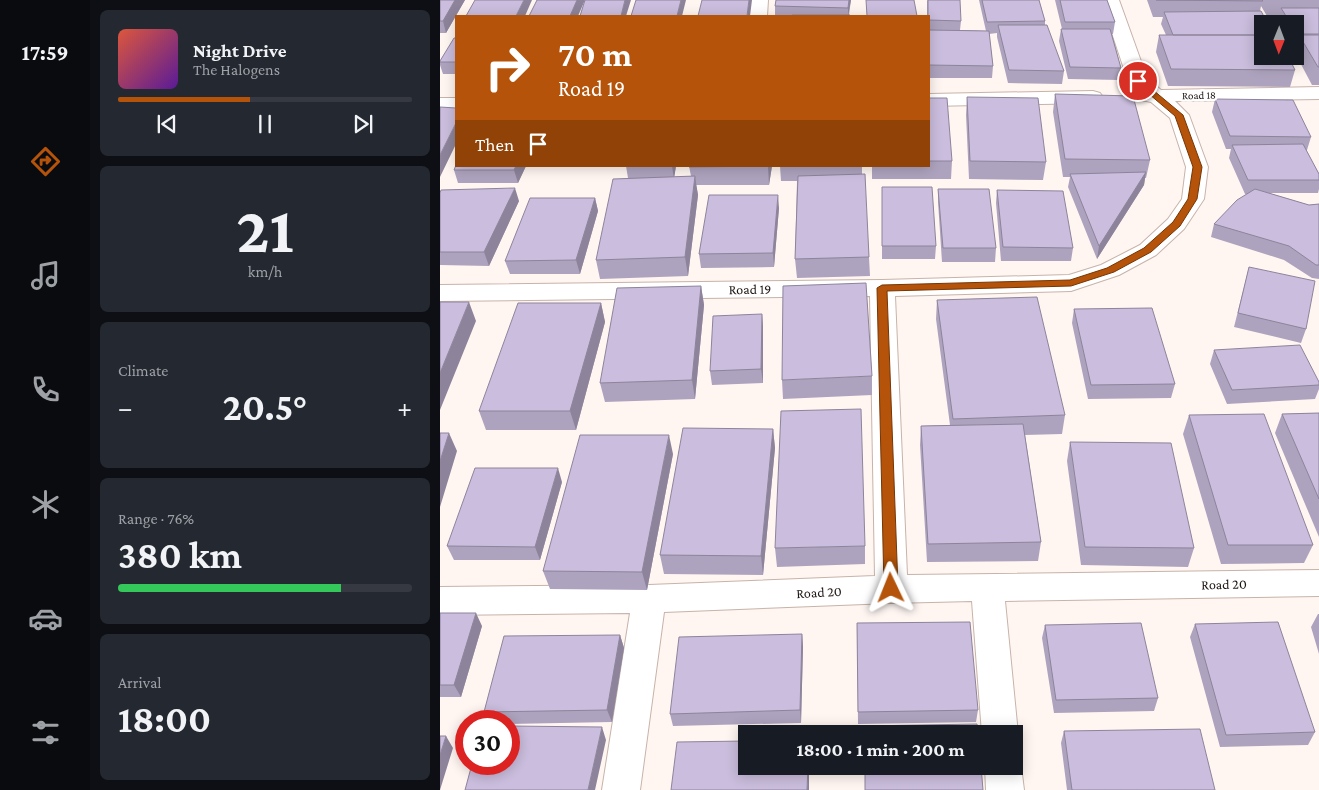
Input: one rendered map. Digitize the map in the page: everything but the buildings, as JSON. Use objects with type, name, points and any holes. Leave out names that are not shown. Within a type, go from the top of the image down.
[{"type":"street","points":[[758,15],[759,0]]},
{"type":"street","name":"Road 19","points":[[440,293],[882,288],[1071,283],[1110,270],[1148,250],[1176,224],[1193,199],[1197,167],[1179,115],[1138,81],[1110,0]]},
{"type":"street","name":"Road 18","points":[[930,100],[1319,93]]},
{"type":"street","points":[[440,104],[455,104]]},
{"type":"street","points":[[882,288],[891,588]]},
{"type":"street","name":"Road 20","points":[[440,601],[649,599],[891,588],[1319,583]]},
{"type":"street","points":[[987,587],[999,725]]},
{"type":"street","points":[[621,790],[649,599]]},
{"type":"street","points":[[1004,775],[1006,790]]},
{"type":"route","points":[[891,588],[882,288],[1071,283],[1110,270],[1148,250],[1176,224],[1193,199],[1197,167],[1179,115],[1138,81]]}]
